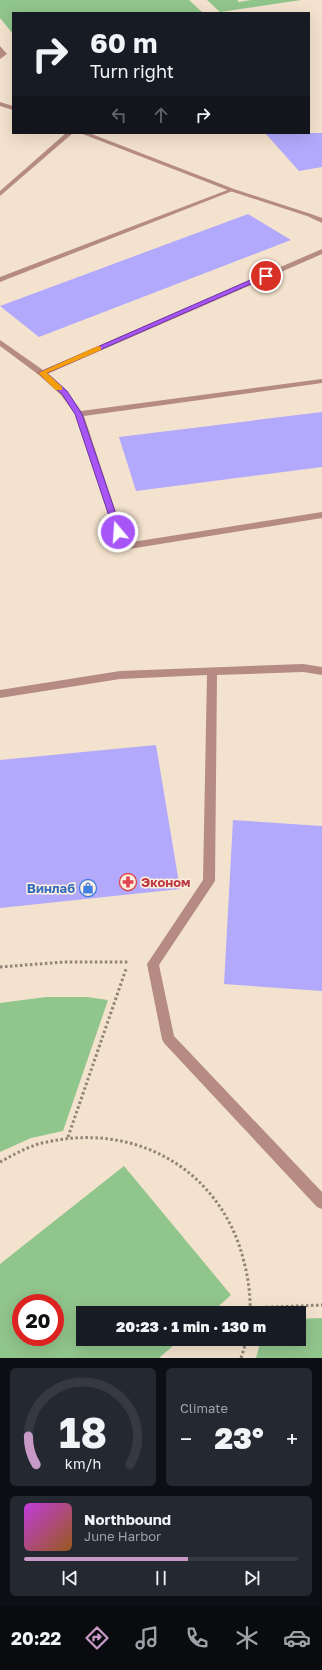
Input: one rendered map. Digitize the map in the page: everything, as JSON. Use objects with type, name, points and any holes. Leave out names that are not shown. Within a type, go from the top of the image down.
[{"type":"street","points":[[0,48],[4,54],[0,56]]},
{"type":"street","points":[[0,104],[12,108]]},
{"type":"street","points":[[0,194],[69,134]]},
{"type":"street","points":[[86,134],[232,190],[309,215],[322,221]]},
{"type":"street","points":[[0,280],[232,190]]},
{"type":"street","points":[[42,373],[322,251]]},
{"type":"street","points":[[0,342],[42,373],[64,393],[78,414],[123,547],[322,515]]},
{"type":"street","points":[[78,414],[322,381]]},
{"type":"street","points":[[0,694],[120,676],[303,668],[322,671]]},
{"type":"street","points":[[212,672],[209,881],[153,964],[168,1040],[322,1202]]},
{"type":"path","points":[[0,967],[43,962],[86,960],[153,964]]},
{"type":"path","points":[[68,1137],[129,962]]},
{"type":"path","points":[[0,1162],[10,1156],[40,1144],[68,1137],[102,1137],[133,1143],[162,1155],[188,1171],[211,1194],[232,1226],[245,1263],[249,1306]]},
{"type":"path","points":[[306,1306],[322,1305]]},
{"type":"path","points":[[241,1358],[245,1346]]},
{"type":"green space","points":[[0,0],[189,0],[202,12],[12,12],[12,33],[0,18]]},
{"type":"green space","points":[[207,0],[237,0],[239,2],[251,0],[301,0],[220,12]]},
{"type":"green space","points":[[46,997],[87,997],[108,1000],[63,1131],[31,1138],[0,1152],[0,1003]]},
{"type":"green space","points":[[124,1166],[231,1295],[219,1306],[76,1306],[76,1346],[173,1346],[159,1358],[0,1358],[0,1264]]},
{"type":"green space","points":[[322,1318],[322,1358],[256,1358],[259,1346],[306,1346],[306,1319]]},
{"type":"building","points":[[322,133],[322,167],[299,171],[266,134]]},
{"type":"building","points":[[248,214],[291,240],[39,337],[0,306]]},
{"type":"building","points":[[322,412],[322,467],[136,491],[119,437]]},
{"type":"building","points":[[156,745],[180,889],[0,908],[0,760]]},
{"type":"building","points":[[233,820],[322,826],[322,991],[224,984]]},
{"type":"slow traffic","points":[[59,388],[42,373],[98,348]]},
{"type":"place","name":"Эконом","points":[[128,882]]},
{"type":"place","name":"Винлаб","points":[[88,888]]},
{"type":"route","points":[[118,532],[78,414],[64,393],[42,373],[266,276]]}]
